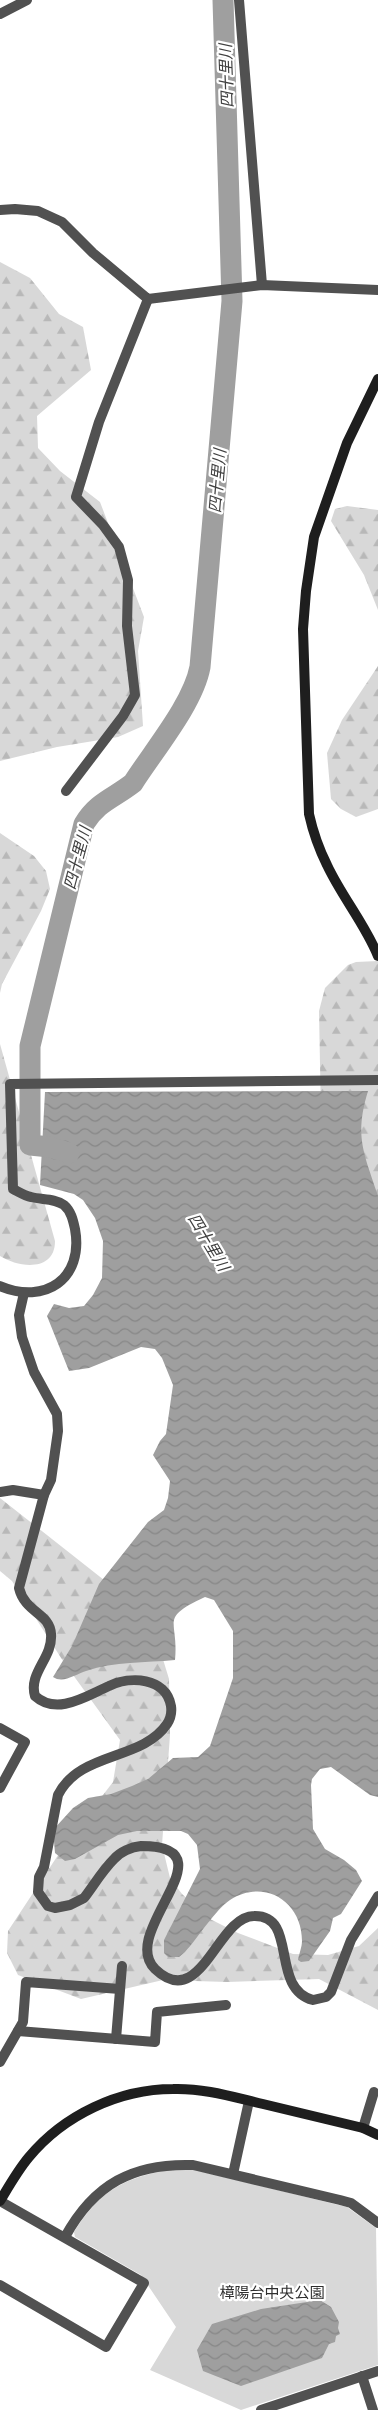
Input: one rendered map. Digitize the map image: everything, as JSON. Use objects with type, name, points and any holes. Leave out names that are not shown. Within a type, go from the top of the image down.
[{"type":"street","points":[[0,14],[27,0]]},
{"type":"street","points":[[239,0],[262,285]]},
{"type":"street","points":[[0,210],[38,211],[62,222],[93,253],[148,299],[262,285],[378,290]]},
{"type":"street","points":[[66,791],[123,716],[135,695],[127,626],[128,580],[119,547],[103,525],[76,497],[99,422],[148,299]]},
{"type":"street","points":[[378,379],[347,443],[314,538],[306,591],[303,629],[309,814],[316,841],[327,867],[364,927],[378,956]]},
{"type":"street","points":[[0,1286],[13,1292],[24,1293],[51,1288],[61,1282],[75,1262],[76,1235],[74,1221],[64,1205],[55,1200],[31,1197],[13,1189],[10,1084],[378,1080]]},
{"type":"street","points":[[24,1293],[19,1314],[22,1337],[34,1372],[57,1414],[58,1431],[52,1472],[19,1588],[21,1599],[44,1619],[50,1626],[52,1635],[45,1661],[36,1674],[33,1689],[35,1696],[54,1706],[77,1700],[112,1684],[126,1680],[139,1680],[157,1685],[167,1693],[172,1709],[167,1724],[151,1739],[94,1763],[68,1779],[61,1788],[46,1848],[44,1867],[38,1884],[42,1900],[48,1906],[55,1908],[79,1903],[115,1857],[136,1846],[156,1847],[165,1850],[176,1860],[178,1874],[174,1887],[153,1924],[148,1938],[147,1950],[154,1968],[171,1980],[188,1978],[201,1967],[236,1924],[253,1916],[262,1917],[277,1928],[282,1938],[285,1965],[293,1986],[300,1994],[313,2000],[326,1997],[330,1992],[351,1940],[378,1896]]},
{"type":"street","points":[[0,1492],[13,1490],[44,1495]]},
{"type":"street","points":[[0,1728],[25,1742],[0,1788]]},
{"type":"street","points":[[116,2039],[122,1966]]},
{"type":"street","points":[[0,2062],[23,2022],[26,1982],[120,1989]]},
{"type":"street","points":[[18,2031],[155,2042],[157,2012],[226,2005]]},
{"type":"street","points":[[0,2285],[106,2347],[144,2283],[0,2201],[29,2157],[47,2138],[88,2110],[117,2097],[173,2088],[212,2092],[363,2128],[378,2135]]},
{"type":"street","points":[[363,2128],[374,2092]]},
{"type":"street","points":[[233,2174],[249,2101]]},
{"type":"street","points":[[65,2237],[77,2215],[93,2198],[117,2179],[143,2168],[170,2164],[193,2165],[351,2203],[378,2223]]},
{"type":"street","points":[[260,2410],[378,2371]]},
{"type":"street","points":[[362,2376],[373,2410]]},
{"type":"street","points":[[294,2399],[298,2410]]},
{"type":"green space","points":[[0,262],[30,278],[59,314],[83,327],[91,370],[37,416],[38,448],[60,471],[100,502],[144,617],[138,651],[143,726],[118,737],[57,747],[0,761]]},
{"type":"green space","points":[[347,506],[378,510],[378,610],[364,575],[331,521],[335,509]]},
{"type":"green space","points":[[378,666],[378,809],[356,817],[341,809],[331,799],[327,753],[342,720]]},
{"type":"green space","points":[[0,833],[34,856],[46,871],[50,889],[41,911],[2,984],[0,993]]},
{"type":"green space","points":[[378,961],[378,1341],[321,1117],[319,1011],[325,988],[348,965],[356,962]]},
{"type":"green space","points":[[0,1044],[55,1241],[49,1258],[43,1263],[35,1265],[17,1263],[0,1256]]},
{"type":"green space","points":[[0,1498],[104,1580],[155,1633],[169,1679],[170,1735],[162,1845],[170,1878],[182,1894],[210,1919],[238,1933],[293,1954],[328,1955],[359,1946],[378,1928],[378,2010],[319,1979],[227,1982],[163,1980],[81,1999],[18,1975],[7,1953],[8,1931],[66,1843],[113,1782],[120,1740],[63,1661],[12,1581],[0,1571]]},
{"type":"green space","name":"樟陽台中央公園","points":[[173,2169],[195,2170],[347,2207],[376,2228],[378,2365],[241,2410],[150,2370],[176,2327],[141,2275],[75,2237],[74,2232],[94,2205],[115,2188],[141,2177]]},
{"type":"water","points":[[368,1091],[362,1121],[362,1145],[378,1196],[378,1797],[370,1795],[331,1767],[320,1769],[312,1779],[311,1785],[313,1829],[325,1849],[344,1860],[356,1870],[362,1881],[341,1914],[333,1918],[330,1931],[309,1961],[301,1962],[298,1960],[302,1943],[296,1915],[279,1897],[268,1893],[256,1892],[243,1894],[230,1900],[213,1917],[185,1952],[179,1957],[168,1957],[164,1953],[164,1940],[200,1869],[197,1845],[188,1834],[181,1831],[137,1831],[118,1835],[75,1859],[65,1861],[55,1853],[53,1830],[73,1808],[88,1798],[111,1794],[132,1786],[148,1779],[173,1758],[198,1757],[210,1746],[233,1678],[233,1631],[214,1600],[205,1597],[190,1604],[176,1616],[174,1621],[175,1660],[119,1664],[86,1671],[65,1679],[53,1677],[72,1646],[99,1584],[148,1522],[164,1510],[170,1481],[153,1455],[166,1434],[173,1385],[162,1358],[155,1349],[141,1347],[89,1368],[69,1371],[47,1316],[54,1304],[69,1308],[84,1306],[93,1295],[102,1278],[103,1241],[95,1218],[83,1200],[74,1194],[40,1185],[45,1092]]},
{"type":"water","points":[[320,2300],[331,2307],[339,2322],[340,2334],[336,2336],[335,2342],[329,2344],[322,2358],[241,2386],[203,2371],[197,2350],[212,2324],[261,2309]]},
{"type":"waterway","name":"四十里川","points":[[69,1153],[50,1147],[30,1145],[30,1046],[84,824],[94,810],[133,783],[190,696],[200,667],[232,301],[223,0]]}]
